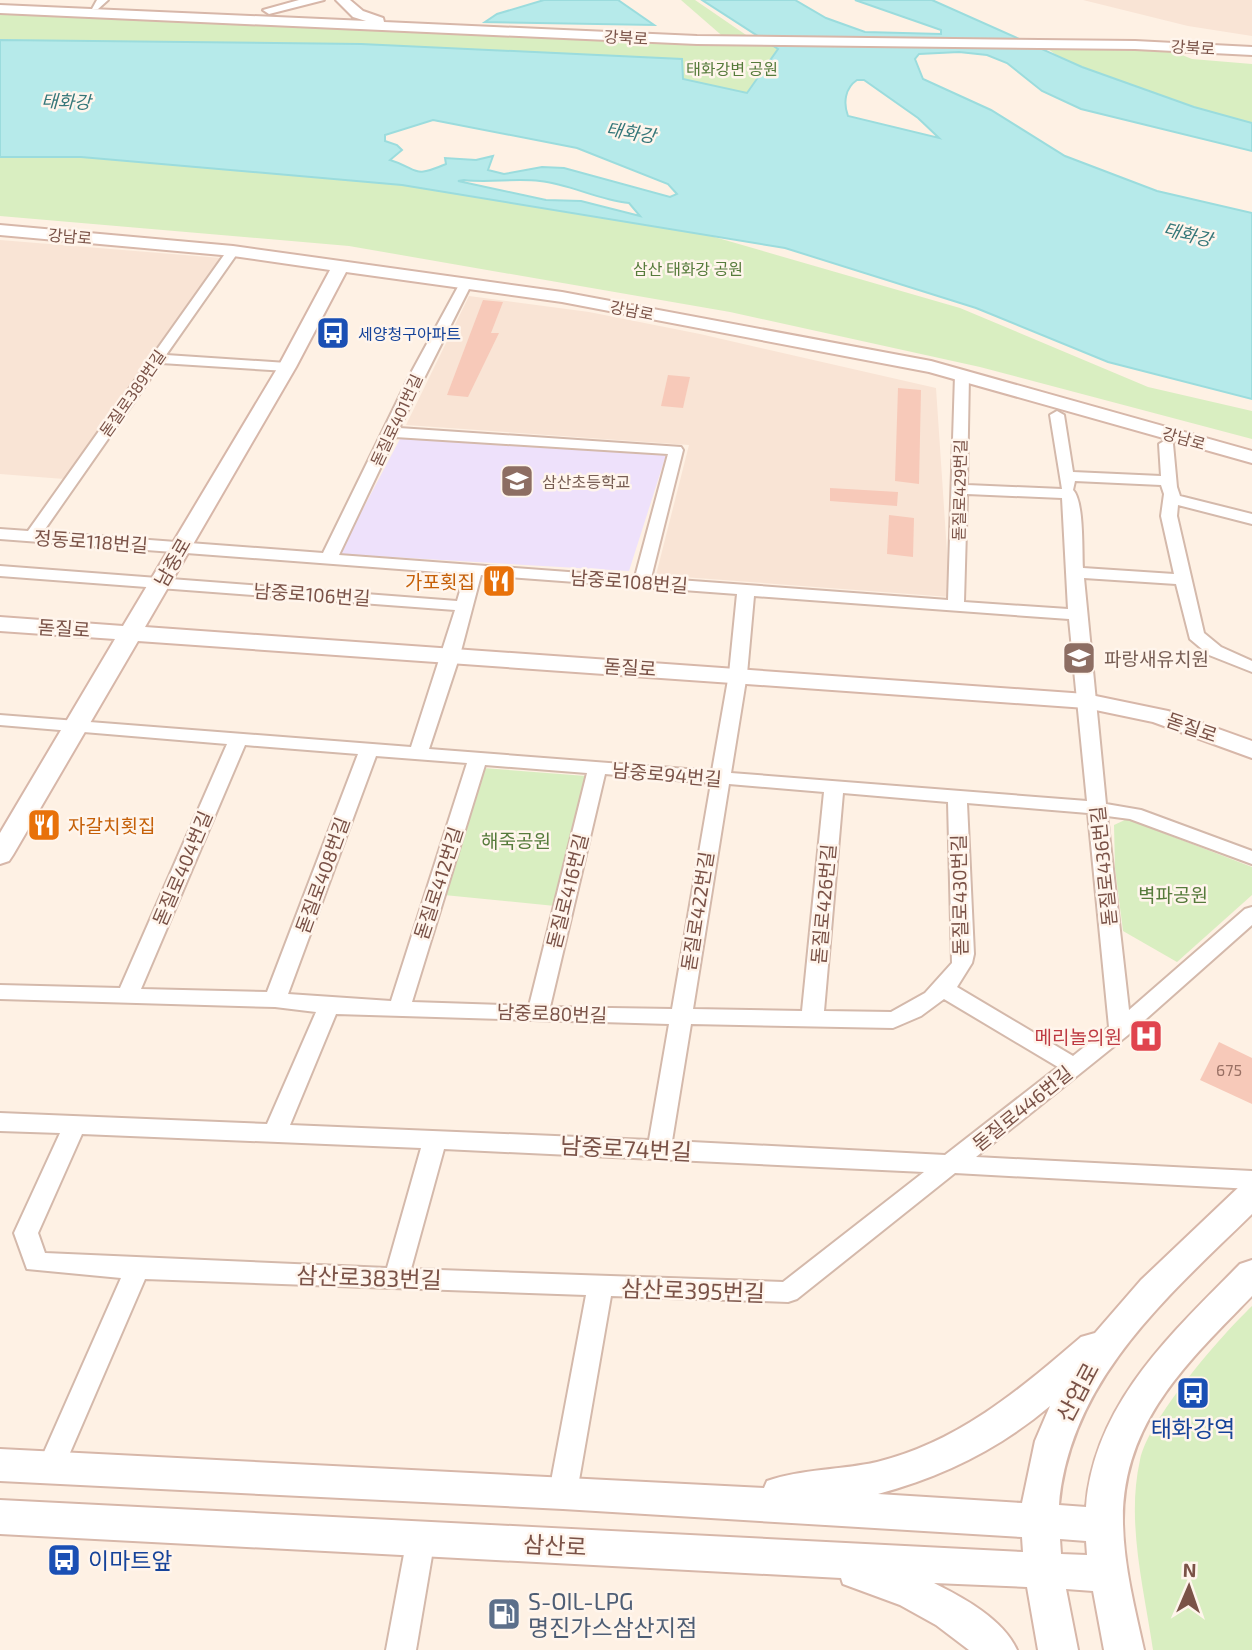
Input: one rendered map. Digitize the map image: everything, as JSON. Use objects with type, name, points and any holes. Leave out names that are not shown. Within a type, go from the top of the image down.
[{"type":"main road","points":[[195,17],[249,13],[319,0]]},
{"type":"main road","points":[[284,21],[293,9],[319,0]]},
{"type":"main road","points":[[342,0],[363,17],[408,27]]},
{"type":"main road","name":"강북로","points":[[0,9],[735,41],[1189,46],[1252,51]]},
{"type":"main road","name":"강남로","points":[[0,230],[233,251],[562,298],[883,357],[962,375],[1252,457]]},
{"type":"main road","name":"남중로","points":[[0,855],[287,367],[340,267]]},
{"type":"main road","points":[[883,357],[999,380],[1252,446]]},
{"type":"main road","points":[[993,384],[1044,405],[1057,415],[1252,468]]},
{"type":"main road","name":"돋질로","points":[[0,624],[737,674],[1086,701],[1159,716],[1252,750]]},
{"type":"main road","name":"산업로","points":[[1058,1650],[1040,1522],[1042,1486],[1055,1436],[1072,1396],[1095,1357],[1124,1321],[1252,1194]]},
{"type":"main road","points":[[1124,1650],[1104,1525],[1104,1499],[1112,1456],[1127,1417],[1148,1384],[1252,1274]]},
{"type":"main road","points":[[668,1499],[834,1487],[898,1473],[943,1457],[978,1439],[1010,1416],[1124,1321]]},
{"type":"main road","points":[[0,1465],[563,1492],[1104,1525]]},
{"type":"main road","name":"삼산로","points":[[0,1517],[1110,1574]]},
{"type":"main road","points":[[805,1558],[898,1584],[964,1622],[998,1650]]},
{"type":"street","name":"돋질로389번길","points":[[32,537],[233,251]]},
{"type":"street","name":"돋질로401번길","points":[[329,558],[418,373],[466,283]]},
{"type":"street","points":[[157,359],[287,367]]},
{"type":"street","name":"돋질로429번길","points":[[956,606],[962,375]]},
{"type":"street","name":"돋질로436번길","points":[[1057,415],[1073,522],[1077,615],[1120,1030]]},
{"type":"street","points":[[391,432],[676,450],[642,582]]},
{"type":"street","points":[[1166,444],[1170,516],[1190,618],[1199,640],[1215,651],[1252,667]]},
{"type":"street","points":[[1068,476],[1170,488],[1183,503],[1252,519]]},
{"type":"street","points":[[960,489],[1069,494]]},
{"type":"street","name":"정동로118번길","points":[[0,534],[181,547]]},
{"type":"street","name":"남중로108번길","points":[[181,547],[1077,615]]},
{"type":"street","points":[[418,754],[451,655],[474,569]]},
{"type":"street","points":[[0,571],[160,582]]},
{"type":"street","points":[[1075,572],[1183,580]]},
{"type":"street","name":"남중로106번길","points":[[160,582],[464,606]]},
{"type":"street","name":"돋질로422번길","points":[[659,1149],[737,674],[746,590]]},
{"type":"street","name":"남중로94번길","points":[[0,720],[1097,808],[1134,814],[1252,858]]},
{"type":"street","name":"돋질로404번길","points":[[127,996],[238,740]]},
{"type":"street","name":"돋질로408번길","points":[[275,1000],[369,750]]},
{"type":"street","name":"돋질로412번길","points":[[399,1008],[478,759]]},
{"type":"street","name":"돋질로416번길","points":[[538,1014],[597,768]]},
{"type":"street","name":"돋질로426번길","points":[[812,1020],[834,787]]},
{"type":"street","name":"돋질로430번길","points":[[942,988],[963,961],[957,796]]},
{"type":"street","name":"돋질로446번길","points":[[951,1165],[1120,1030],[1252,914]]},
{"type":"street","points":[[942,988],[1073,1066]]},
{"type":"street","name":"남중로80번길","points":[[0,992],[275,1000],[330,1006],[538,1014],[893,1020],[912,1013],[942,988]]},
{"type":"street","points":[[275,1133],[330,1006]]},
{"type":"street","name":"남중로74번길","points":[[0,1122],[659,1149],[1252,1180]]},
{"type":"street","name":"삼산로383번길","points":[[75,1125],[26,1233],[36,1262],[137,1269],[600,1287]]},
{"type":"street","points":[[396,1278],[435,1140]]},
{"type":"street","name":"삼산로395번길","points":[[563,1492],[600,1287],[788,1292],[951,1165]]},
{"type":"street","points":[[50,1468],[137,1269]]},
{"type":"street","points":[[401,1650],[421,1538]]},
{"type":"shaded area","points":[[1083,0],[1252,0],[1252,36],[1188,26]]},
{"type":"shaded area","points":[[0,240],[221,258],[64,479],[0,474]]},
{"type":"shaded area","name":"세양청구아파트","points":[[469,296],[589,312],[700,334],[936,388],[950,597],[656,575],[689,445],[406,425]]},
{"type":"shaded area","name":"삼산초등학교","points":[[401,437],[666,455],[629,571],[339,554]]},
{"type":"green space","points":[[681,0],[695,0],[749,37],[727,40]]},
{"type":"green space","name":"태화강변 공원","points":[[0,13],[774,46],[778,49],[747,93],[683,79],[681,59],[361,44],[0,40]]},
{"type":"green space","points":[[1048,49],[1172,51],[1192,59],[1252,64],[1252,126],[1073,67]]},
{"type":"green space","name":"삼산 태화강 공원","points":[[0,157],[81,157],[402,185],[697,232],[960,308],[1148,387],[1252,411],[1252,439],[980,367],[730,312],[349,246],[0,216]]},
{"type":"green space","name":"해죽공원","points":[[483,768],[586,776],[555,906],[444,895]]},
{"type":"green space","name":"벽파공원","points":[[1127,819],[1252,867],[1252,895],[1177,962],[1123,931],[1115,868],[1114,825]]},
{"type":"green space","points":[[1252,1306],[1252,1650],[1153,1650],[1136,1531],[1136,1483],[1140,1460],[1157,1423],[1187,1379]]},
{"type":"water","points":[[544,0],[618,0],[654,25],[485,22],[497,14]]},
{"type":"water","name":"태화강","points":[[702,0],[795,0],[826,18],[865,32],[941,34],[941,30],[855,0],[932,0],[1082,67],[1194,107],[1252,123],[1252,151],[1081,109],[1042,91],[1007,63],[987,55],[959,52],[919,54],[915,59],[923,79],[991,110],[1065,156],[1157,191],[1252,213],[1252,399],[1108,362],[976,308],[785,248],[402,185],[81,157],[0,157],[0,40],[361,44],[682,59],[683,79],[747,93],[778,49]],"holes":[[[857,80],[864,80],[918,118],[939,138],[848,116],[846,96]],[[433,120],[577,148],[668,184],[677,194],[670,197],[564,168],[542,167],[504,174],[488,170],[493,156],[476,160],[445,158],[446,164],[427,171],[416,171],[390,160],[402,150],[385,141],[385,135]],[[521,180],[562,185],[606,199],[629,203],[640,216],[581,201],[546,200],[458,181]]]},
{"type":"building","points":[[483,300],[503,302],[491,333],[499,333],[468,397],[447,395]]},
{"type":"building","points":[[668,375],[690,377],[683,408],[661,406]]},
{"type":"building","points":[[898,388],[921,390],[919,484],[895,481]]},
{"type":"building","points":[[830,488],[898,492],[897,506],[830,501]]},
{"type":"building","points":[[889,515],[914,518],[913,557],[887,554]]},
{"type":"building","points":[[1219,1042],[1252,1058],[1252,1104],[1200,1080]]},
{"type":"place","name":"세양청구아파트","points":[[333,333]]},
{"type":"place","name":"삼산초등학교","points":[[517,481]]},
{"type":"place","name":"가포횟집","points":[[499,581]]},
{"type":"place","name":"파랑새유치원","points":[[1079,658]]},
{"type":"place","name":"자갈치횟집","points":[[44,825]]},
{"type":"place","name":"메리놀의원","points":[[1146,1036]]},
{"type":"place","name":"태화강역","points":[[1193,1393]]},
{"type":"place","name":"이마트앞","points":[[64,1560]]},
{"type":"place","name":"S-OIL-LPG 명진가스삼산지점","points":[[504,1614]]}]
